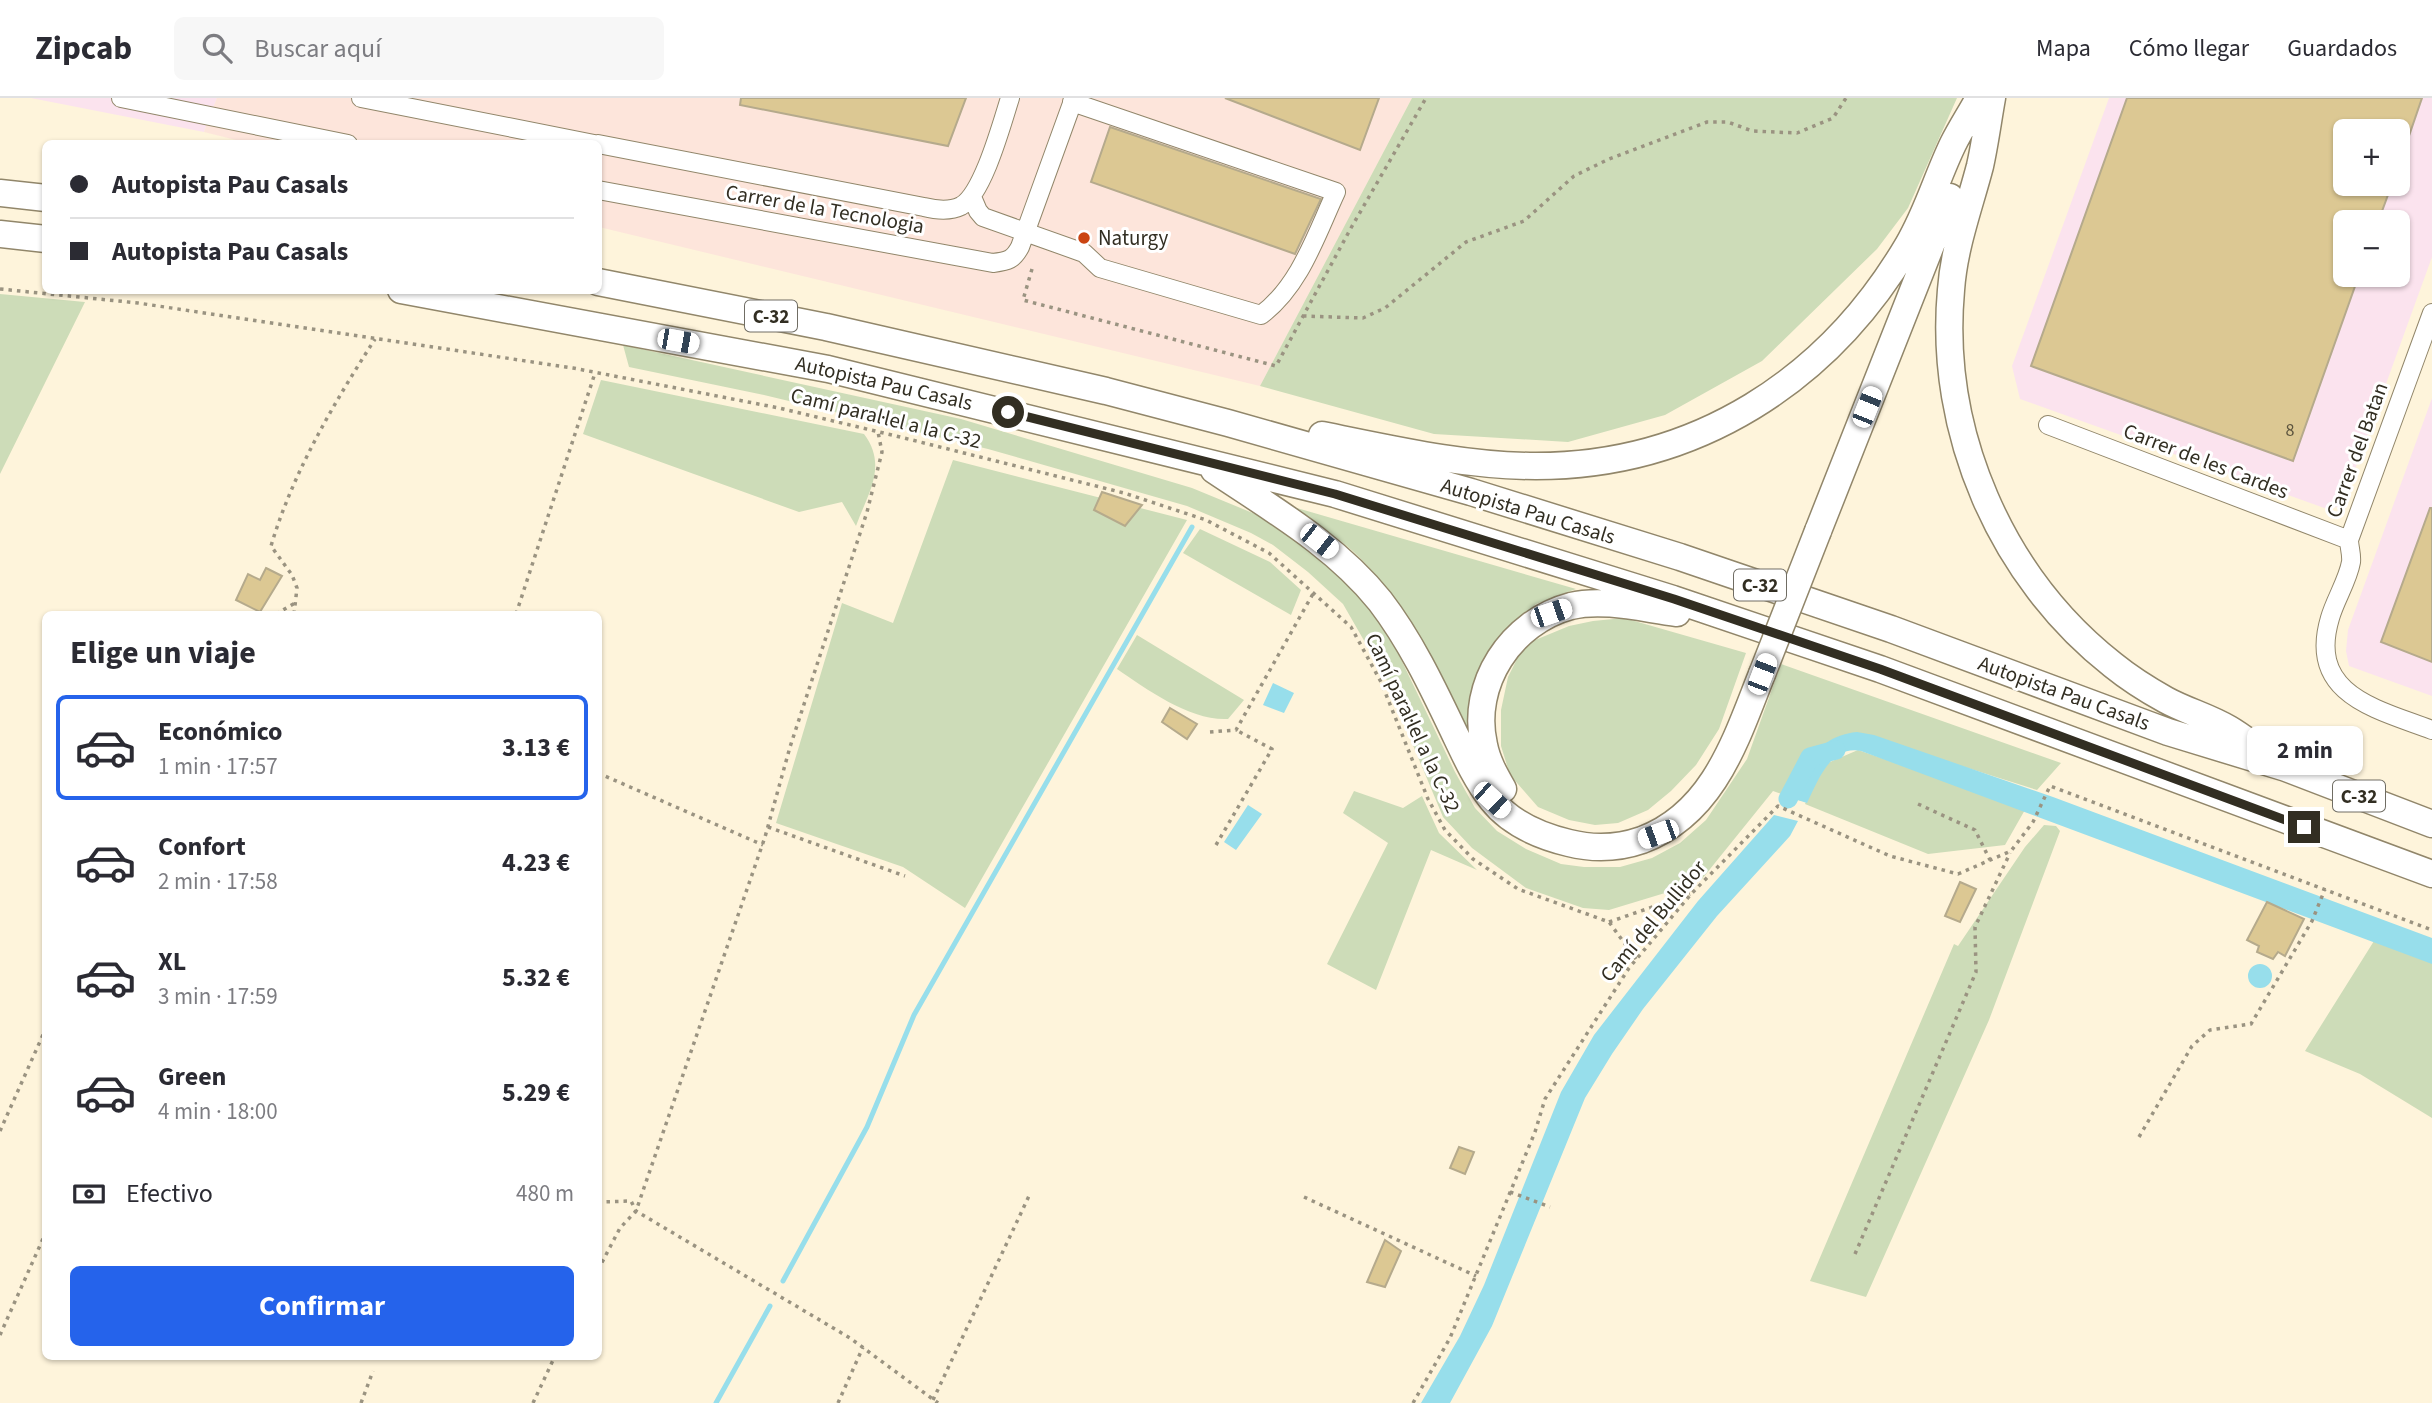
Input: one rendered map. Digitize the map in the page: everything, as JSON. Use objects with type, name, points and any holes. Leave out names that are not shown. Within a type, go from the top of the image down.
[{"type":"highway","points":[[1228,423],[1290,429],[1477,463],[1535,466],[1597,462],[1631,455],[1706,430],[1744,412],[1817,360],[1868,306],[1909,245],[1953,144],[1979,98]]},
{"type":"highway","points":[[1195,458],[1307,532],[1355,574],[1380,602],[1407,642],[1467,758],[1492,800],[1518,824],[1553,840],[1601,847],[1630,844],[1658,834],[1682,818],[1702,797],[1732,749],[1966,156],[1986,98]]},
{"type":"highway","points":[[1992,98],[1980,165],[1956,252],[1950,317],[1953,388],[1965,446],[1980,489],[1998,527],[2022,567],[2051,606],[2113,665],[2167,700],[2228,728],[2286,768]]},
{"type":"highway","points":[[0,193],[42,198]]},
{"type":"highway","points":[[0,234],[42,239]]},
{"type":"highway","name":"Autopista Pau Casals","points":[[602,283],[826,327],[1106,391],[1471,492],[1680,557],[1891,629],[2168,732],[2286,768],[2432,824]]},
{"type":"highway","name":"Autopista Pau Casals","points":[[423,294],[828,369],[1335,494],[1674,599],[1880,669],[2432,874]]},
{"type":"highway","points":[[1553,840],[1506,794],[1492,769],[1484,745],[1481,720],[1483,699],[1489,678],[1513,640],[1551,613],[1573,606],[1624,606],[1739,621]]},
{"type":"street","points":[[121,98],[328,140]]},
{"type":"street","points":[[189,112],[202,98]]},
{"type":"street","name":"Carrer de la Tecnologia","points":[[361,98],[576,140]]},
{"type":"street","points":[[1010,98],[979,186],[972,197],[984,217],[1084,253],[1100,268],[1261,315],[1274,305],[1302,267],[1336,192],[1073,100],[1026,230]]},
{"type":"street","name":"Carrer de la Tecnologia","points":[[602,145],[939,210],[959,206],[972,197]]},
{"type":"street","name":"Carrer de la Tecnologia","points":[[602,191],[993,263],[1015,257],[1026,230]]},
{"type":"street","name":"Carrer del Batan","points":[[2432,313],[2349,540],[2351,561],[2329,620],[2325,649],[2330,670],[2344,691],[2360,702],[2432,730]]},
{"type":"street","name":"Carrer de les Cardes","points":[[2048,425],[2349,540]]},
{"type":"path","points":[[1032,269],[1023,300],[1276,366],[1426,98]]},
{"type":"path","points":[[1303,316],[1363,318],[1385,308],[1466,242],[1524,221],[1574,176],[1609,159],[1707,122],[1728,122],[1752,131],[1797,134],[1833,118],[1846,98]]},
{"type":"path","name":"Camí paral·lel a la C-32","points":[[0,289],[42,293]]},
{"type":"path","name":"Camí paral·lel a la C-32","points":[[49,294],[138,303],[595,373],[779,408],[1124,493],[1206,520],[1269,553],[1351,627],[1381,682],[1428,799],[1445,830],[1473,859],[1518,889],[1609,922]]},
{"type":"path","points":[[294,611],[297,588],[292,575],[271,546],[277,526],[337,398],[376,339]]},
{"type":"path","points":[[517,611],[595,373]]},
{"type":"path","points":[[602,1262],[620,1228],[636,1211],[768,827],[790,747],[867,512],[882,452],[878,432]]},
{"type":"path","points":[[1236,730],[1314,592]]},
{"type":"path","points":[[281,611],[295,603]]},
{"type":"path","points":[[1210,732],[1236,730],[1272,749],[1216,845]]},
{"type":"path","points":[[602,775],[762,845]]},
{"type":"path","name":"Camí del Bullidor","points":[[1413,1403],[1450,1338],[1511,1193],[1545,1100],[1636,959],[1692,893],[1778,806],[1891,856],[1958,874],[2011,851],[2033,822],[2050,786],[2325,890]]},
{"type":"path","points":[[1918,804],[1975,830],[1990,860]]},
{"type":"path","points":[[768,827],[905,876]]},
{"type":"path","points":[[1855,1254],[1976,972],[1975,927],[2011,851]]},
{"type":"path","points":[[2139,1137],[2192,1046],[2210,1030],[2251,1024],[2312,921],[2325,890],[2432,930]]},
{"type":"path","points":[[1636,959],[1609,922],[1692,893]]},
{"type":"path","points":[[0,1131],[42,1037]]},
{"type":"path","points":[[1511,1193],[1550,1207]]},
{"type":"path","points":[[602,1202],[631,1201],[636,1211],[863,1347],[936,1401],[1030,1196]]},
{"type":"path","points":[[1304,1197],[1476,1276]]},
{"type":"path","points":[[0,1335],[42,1241]]},
{"type":"path","points":[[838,1403],[863,1347]]},
{"type":"path","points":[[533,1403],[553,1360]]},
{"type":"path","points":[[361,1403],[373,1371]]},
{"type":"shaded area","points":[[31,98],[217,98],[204,132]]},
{"type":"shaded area","points":[[217,98],[1412,98],[1260,386],[602,228],[602,140],[236,140],[204,132]]},
{"type":"shaded area","points":[[2109,98],[2432,98],[2432,257],[2345,497],[2337,507],[2327,509],[2020,399],[2012,366]]},
{"type":"shaded area","points":[[2432,398],[2432,696],[2349,666],[2346,651],[2348,630]]},
{"type":"green space","points":[[1412,98],[1957,98],[1908,208],[1877,249],[1762,361],[1665,415],[1568,442],[1434,434],[1260,386]]},
{"type":"green space","points":[[0,294],[85,302],[0,474]]},
{"type":"green space","points":[[623,345],[961,419],[1192,488],[1260,516],[1311,550],[1347,582],[1387,630],[1475,808],[1497,831],[1526,849],[1561,864],[1620,867],[1652,858],[1680,843],[1706,820],[1747,759],[1781,664],[2061,763],[2037,790],[1870,737],[1832,740],[1801,801],[1773,791],[1702,879],[1688,886],[1609,910],[1583,908],[1526,888],[1472,848],[1443,817],[1389,684],[1343,604],[1273,545],[1187,506],[988,449],[764,395],[629,367]]},
{"type":"green space","points":[[601,380],[864,434],[875,457],[874,480],[856,526],[842,502],[799,512],[583,434]]},
{"type":"green space","points":[[953,460],[1187,520],[965,908],[903,867],[776,823],[842,603],[893,623]]},
{"type":"green space","points":[[1290,506],[1576,589],[1536,604],[1492,645],[1471,700],[1471,746],[1437,670],[1394,599],[1359,557]]},
{"type":"green space","points":[[1200,529],[1270,562],[1301,590],[1291,615],[1183,553]]},
{"type":"green space","points":[[1624,618],[1746,653],[1719,729],[1696,765],[1671,791],[1648,810],[1618,823],[1595,825],[1569,820],[1538,807],[1510,775],[1501,746],[1501,710],[1508,677],[1528,643],[1569,626]]},
{"type":"green space","points":[[1137,635],[1244,700],[1228,719],[1184,710],[1156,695],[1117,669]]},
{"type":"green space","points":[[1858,750],[2026,808],[2005,845],[1928,854],[1805,804],[1823,765]]},
{"type":"green space","points":[[1354,791],[1403,808],[1422,796],[1439,833],[1477,870],[1431,850],[1376,990],[1327,964],[1388,843],[1343,813]]},
{"type":"green space","points":[[2044,825],[2056,826],[2060,831],[1989,1020],[1866,1297],[1810,1281],[1954,944],[1958,946],[2025,847]]},
{"type":"green space","points":[[2374,941],[2432,963],[2432,1118],[2360,1074],[2305,1051]]},
{"type":"water","points":[[1273,683],[1294,693],[1284,713],[1263,705]]},
{"type":"water","points":[[1857,732],[1874,735],[2053,797],[2432,938],[2432,964],[1861,751],[1841,753],[1833,759],[1826,766],[1807,803],[1785,796],[1806,764],[1822,746],[1832,739]]},
{"type":"water","points":[[1248,805],[1262,814],[1236,850],[1224,842]]},
{"type":"water","points":[[1774,815],[1798,821],[1790,836],[1717,916],[1643,1009],[1585,1098],[1492,1326],[1450,1403],[1421,1403],[1460,1336],[1484,1285],[1561,1092],[1594,1035],[1698,901]]},
{"type":"water","points":[[2260,964],[2269,967],[2272,976],[2269,985],[2260,988],[2251,985],[2248,976],[2251,967]]},
{"type":"building","points":[[741,98],[966,98],[948,146],[740,105]]},
{"type":"building","points":[[1225,98],[1379,98],[1360,150]]},
{"type":"building","points":[[2127,98],[2422,98],[2410,133],[2410,119],[2333,119],[2333,196],[2388,196],[2382,210],[2333,210],[2333,287],[2355,287],[2293,461],[2031,366]]},
{"type":"building","points":[[1110,127],[1321,199],[1295,254],[1091,182]]},
{"type":"building","points":[[1102,492],[1142,505],[1125,526],[1094,510]]},
{"type":"building","points":[[2432,508],[2432,662],[2381,642]]},
{"type":"building","points":[[266,568],[282,576],[261,611],[236,600],[248,574],[260,580]]},
{"type":"building","points":[[1170,708],[1197,724],[1187,739],[1162,722]]},
{"type":"building","points":[[1960,882],[1976,889],[1960,922],[1945,916]]},
{"type":"building","points":[[2267,902],[2304,919],[2285,956],[2278,952],[2273,959],[2257,952],[2259,946],[2247,940]]},
{"type":"building","points":[[1459,1147],[1474,1152],[1465,1174],[1450,1168]]},
{"type":"building","points":[[1385,1240],[1401,1251],[1385,1287],[1367,1282]]},
{"type":"waterway","points":[[783,1281],[867,1127],[914,1015],[1192,527]]},
{"type":"waterway","points":[[1788,799],[1810,757],[1836,750]]},
{"type":"waterway","points":[[716,1403],[770,1306]]},
{"type":"place","name":"Naturgy","points":[[1084,238]]},
{"type":"route","points":[[1008,412],[1335,494],[1674,599],[1880,669],[2304,827]]}]
